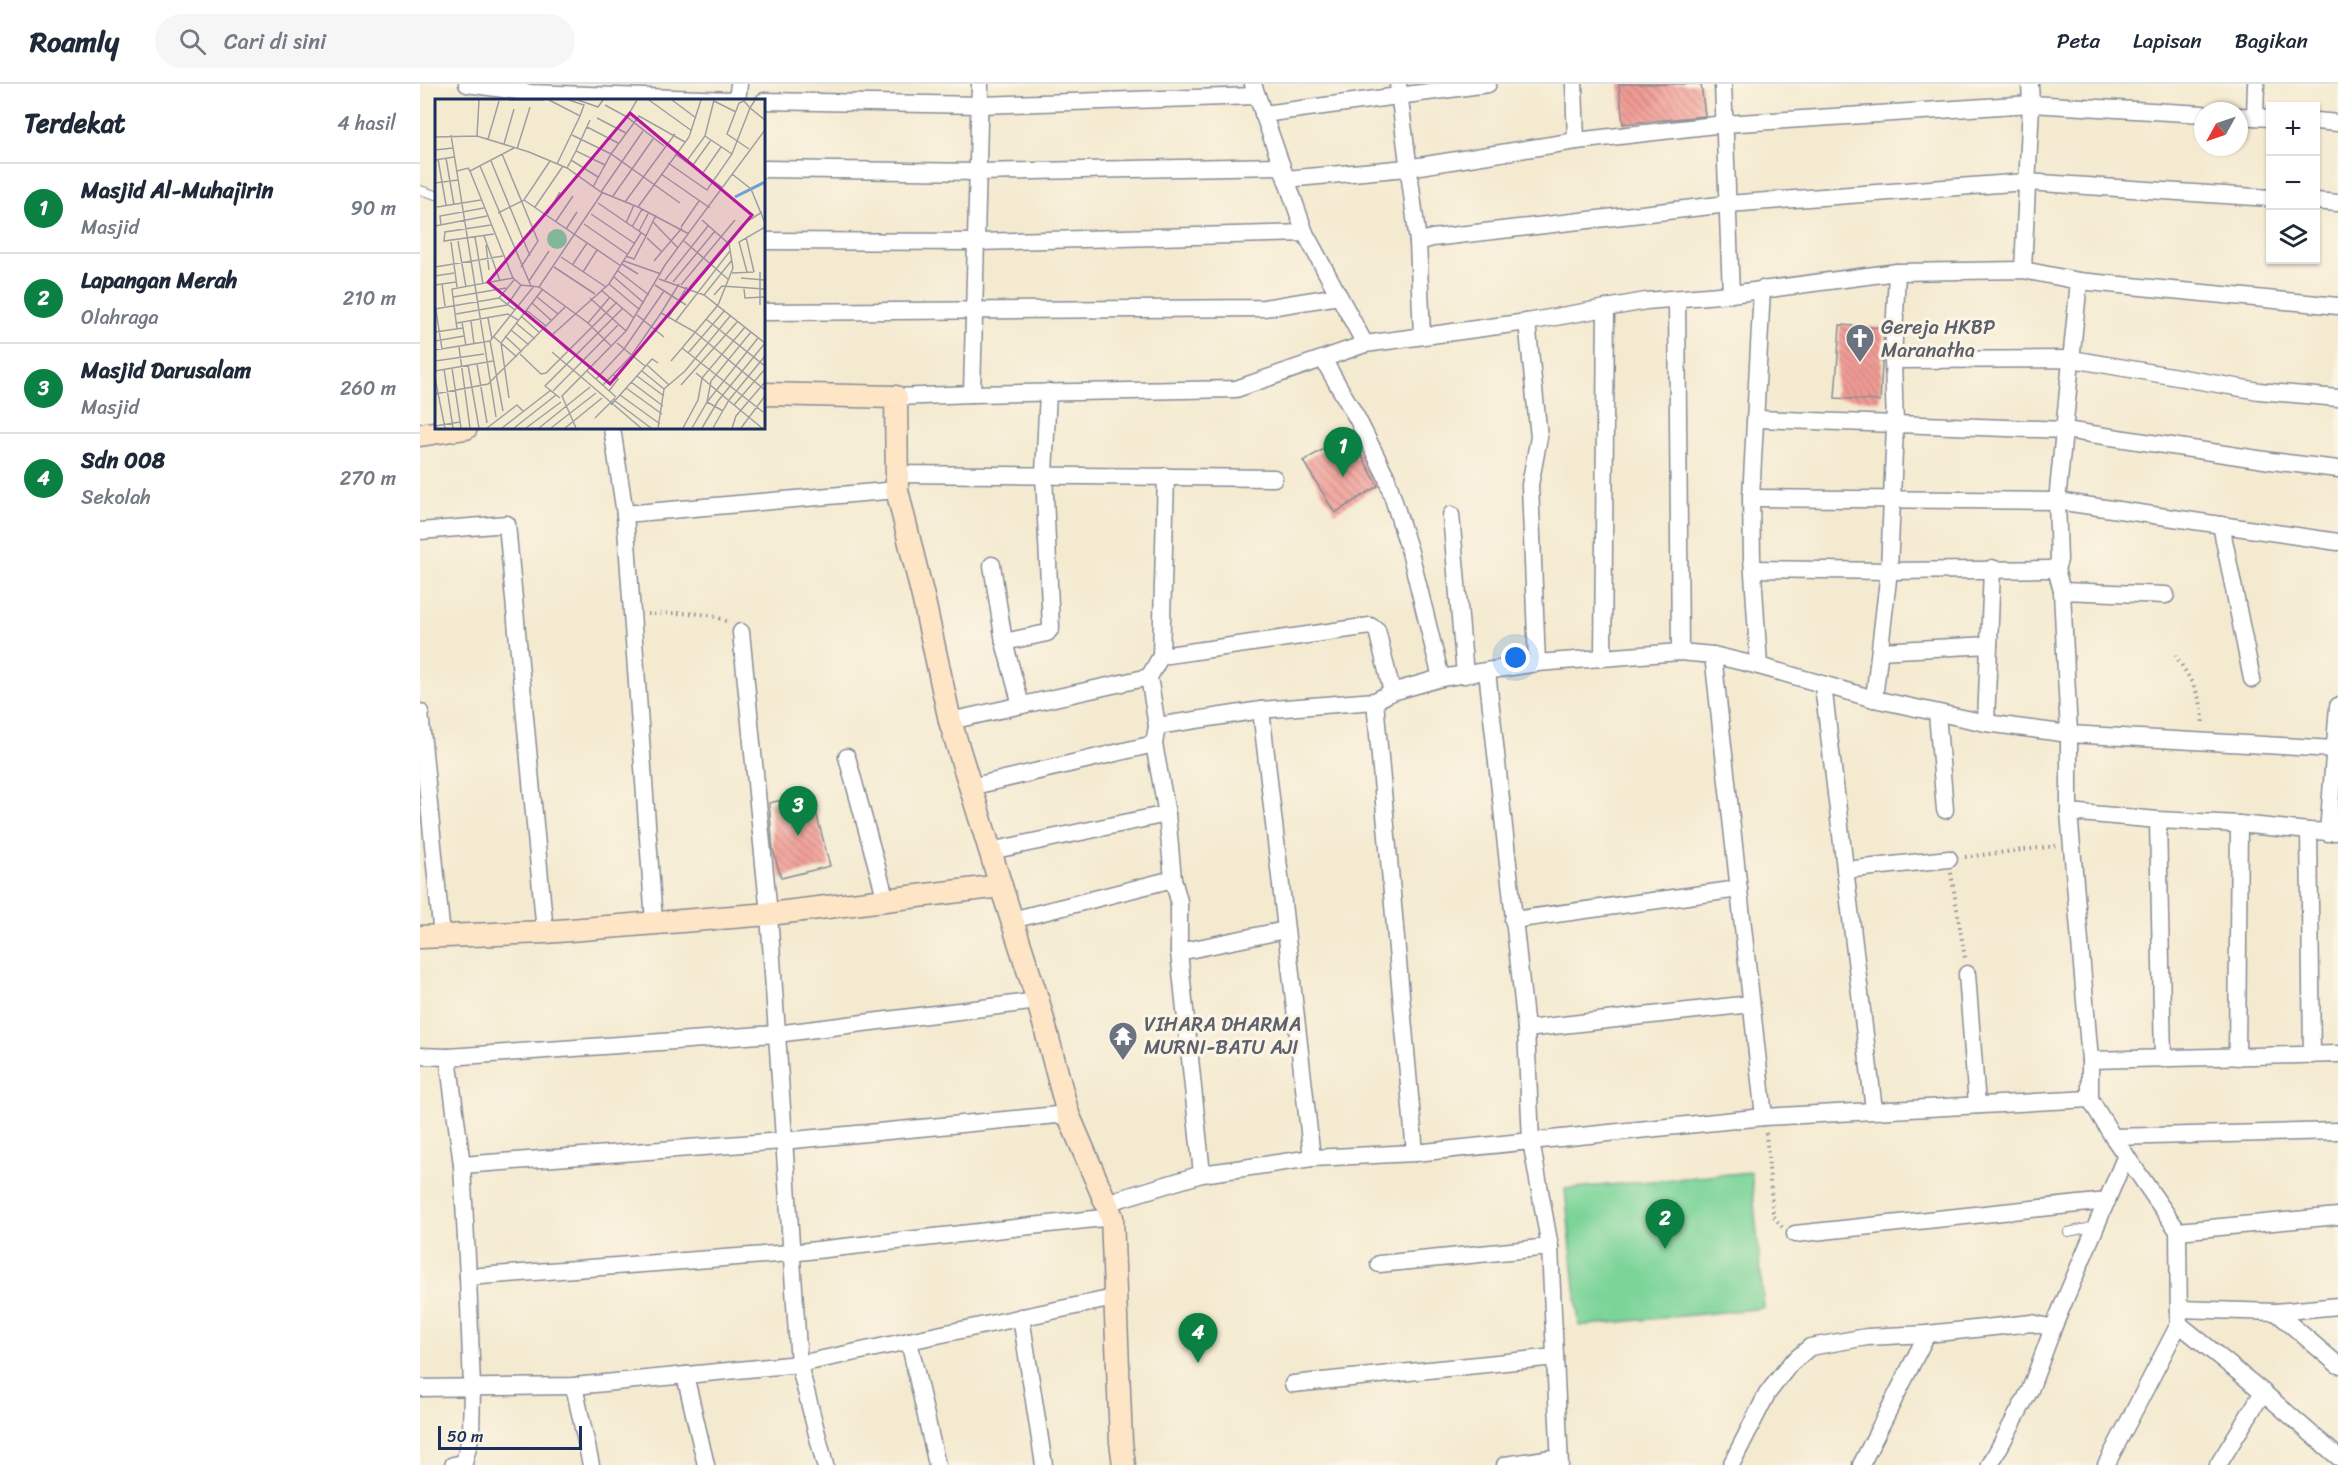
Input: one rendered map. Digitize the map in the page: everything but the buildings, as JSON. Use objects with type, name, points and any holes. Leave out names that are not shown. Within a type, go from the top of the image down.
[{"type":"street","points":[[467,84],[531,93],[703,99]]},
{"type":"street","points":[[737,99],[738,84]]},
{"type":"street","points":[[972,393],[980,84]]},
{"type":"street","points":[[1263,114],[1399,90],[1488,84]]},
{"type":"street","points":[[1574,84],[1576,141]]},
{"type":"street","points":[[1723,84],[1731,294]]},
{"type":"street","points":[[2023,270],[2030,84]]},
{"type":"street","points":[[2255,117],[2256,84]]},
{"type":"street","points":[[765,101],[980,105],[1254,90],[1305,232],[1365,344]]},
{"type":"street","points":[[1399,90],[1418,242],[1422,336]]},
{"type":"street","points":[[765,169],[1284,173],[1407,168],[1576,141],[1724,124],[2031,104],[2194,113]]},
{"type":"street","points":[[2320,121],[2338,123]]},
{"type":"street","points":[[1418,242],[1432,238],[1728,204],[2026,182],[2266,198]]},
{"type":"street","points":[[2320,201],[2338,203]]},
{"type":"street","points":[[765,241],[976,242],[1305,232]]},
{"type":"street","points":[[765,394],[896,397],[972,393],[1236,388],[1365,344],[1527,322],[1646,301],[1731,294],[1897,272],[2023,270],[2079,281],[2338,306]]},
{"type":"street","points":[[1874,699],[1889,571],[1895,426],[1893,360],[1897,272]]},
{"type":"street","points":[[2079,281],[2066,430],[2057,501],[2060,560],[2056,569],[2062,591],[2069,812],[2090,1060],[2090,1099],[2113,1137],[2178,1231],[2179,1316],[2106,1465]]},
{"type":"street","points":[[1759,666],[1751,498],[1757,419],[1762,289]]},
{"type":"street","points":[[765,312],[1264,308],[1339,296]]},
{"type":"street","points":[[1677,299],[1680,652]]},
{"type":"street","points":[[1603,657],[1606,308]]},
{"type":"street","points":[[1527,322],[1539,437],[1530,485],[1537,663]]},
{"type":"street","points":[[1323,359],[1358,420],[1386,476],[1410,552],[1441,678]]},
{"type":"street","points":[[1893,360],[2072,359],[2259,391],[2338,398]]},
{"type":"street","points":[[1004,642],[1047,633],[1051,628],[1044,474],[1048,392]]},
{"type":"street","points":[[896,397],[896,482],[950,721],[1038,1001],[1068,1114],[1109,1210],[1124,1465]]},
{"type":"street","points":[[1757,419],[1895,426],[2066,430],[2271,462],[2338,469]]},
{"type":"street","points":[[420,435],[459,429]]},
{"type":"street","points":[[612,429],[625,514],[654,922]]},
{"type":"street","points":[[625,514],[896,482],[1044,474],[1274,478]]},
{"type":"street","points":[[1166,476],[1161,656],[1149,677],[1157,726],[1154,744],[1167,814],[1173,879],[1179,901],[1179,952],[1202,1174]]},
{"type":"street","points":[[1751,498],[2057,501],[2338,542]]},
{"type":"street","points":[[1451,515],[1465,675]]},
{"type":"street","points":[[420,531],[507,524],[545,932]]},
{"type":"street","points":[[2221,525],[2252,679]]},
{"type":"street","points":[[992,565],[1004,642],[1021,705]]},
{"type":"street","points":[[1986,723],[1992,568]]},
{"type":"street","points":[[1754,569],[1889,571],[2056,569]]},
{"type":"street","points":[[2062,591],[2166,595]]},
{"type":"street","points":[[1161,656],[1370,626],[1377,630],[1392,692]]},
{"type":"street","points":[[741,632],[768,914],[799,1364],[825,1465]]},
{"type":"street","points":[[1880,651],[1989,645]]},
{"type":"street","points":[[1157,726],[1261,711],[1375,701],[1392,692],[1441,678],[1537,663],[1680,652],[1713,655],[1874,699],[1986,723],[2068,734],[2334,749]]},
{"type":"street","points":[[1713,655],[1764,1117]]},
{"type":"street","points":[[1487,671],[1526,1029],[1531,1141],[1550,1247],[1560,1461],[1505,1465]]},
{"type":"street","points":[[950,721],[1149,677]]},
{"type":"street","points":[[1823,685],[1875,1110]]},
{"type":"street","points":[[1375,701],[1415,1153]]},
{"type":"street","points":[[2069,812],[2333,832],[2334,749],[2338,706]]},
{"type":"street","points":[[1261,711],[1312,1158]]},
{"type":"street","points":[[420,712],[431,937],[545,932],[768,914],[1001,886]]},
{"type":"street","points":[[1937,713],[1945,810]]},
{"type":"street","points":[[970,787],[1154,744]]},
{"type":"street","points":[[847,757],[886,900]]},
{"type":"street","points":[[990,851],[1167,814]]},
{"type":"street","points":[[2158,820],[2163,1059]]},
{"type":"street","points":[[2237,1057],[2239,824]]},
{"type":"street","points":[[2309,831],[2312,1055]]},
{"type":"street","points":[[1845,870],[1949,859]]},
{"type":"street","points":[[1012,920],[1173,879]]},
{"type":"street","points":[[1513,920],[1739,889]]},
{"type":"street","points":[[1179,952],[1285,930]]},
{"type":"street","points":[[1967,974],[1977,1105]]},
{"type":"street","points":[[420,1056],[448,1057],[776,1034],[1038,1001]]},
{"type":"street","points":[[1526,1029],[1750,1004]]},
{"type":"street","points":[[2090,1060],[2338,1054]]},
{"type":"street","points":[[448,1057],[462,1165],[472,1388],[471,1434],[460,1464]]},
{"type":"street","points":[[468,1277],[790,1253],[1109,1210],[1202,1174],[1312,1158],[1415,1153],[1764,1117],[2090,1099]]},
{"type":"street","points":[[462,1165],[783,1142],[1068,1114]]},
{"type":"street","points":[[2113,1137],[2338,1131]]},
{"type":"street","points":[[1990,1465],[2030,1390],[2053,1328],[2126,1155]]},
{"type":"street","points":[[1795,1234],[2107,1201]]},
{"type":"street","points":[[2178,1231],[2338,1216]]},
{"type":"street","points":[[1379,1264],[1550,1247]]},
{"type":"street","points":[[420,1388],[574,1386],[799,1364],[1114,1298]]},
{"type":"street","points":[[2179,1316],[2276,1312],[2338,1306]]},
{"type":"street","points":[[2276,1312],[2338,1365]]},
{"type":"street","points":[[2179,1316],[2338,1457]]},
{"type":"street","points":[[1021,1317],[1044,1465]]},
{"type":"street","points":[[1731,1465],[1767,1394],[1790,1364],[1810,1347],[1867,1337],[1927,1334],[2032,1323],[2053,1328]]},
{"type":"street","points":[[1861,1465],[1927,1334]]},
{"type":"street","points":[[909,1341],[937,1465]]},
{"type":"street","points":[[1293,1384],[1556,1357]]},
{"type":"street","points":[[685,1375],[706,1465]]},
{"type":"street","points":[[574,1386],[591,1465]]},
{"type":"street","points":[[2218,1465],[2263,1392]]},
{"type":"lane","points":[[420,190],[435,195]]},
{"type":"lane","points":[[2068,1232],[2097,1226]]},
{"type":"path","points":[[633,614],[708,615],[723,619],[741,632]]},
{"type":"path","points":[[2175,655],[2188,678],[2204,716],[2199,741]]},
{"type":"path","points":[[1967,974],[1949,859],[2072,845]]},
{"type":"path","points":[[1764,1117],[1773,1215],[1779,1225],[1795,1234]]},
{"type":"green space","points":[[1751,1172],[1764,1308],[1579,1326],[1565,1189]]},
{"type":"place","name":"Gereja HKBP Maranatha","points":[[1860,364]]},
{"type":"place","name":"Masjid Al-Muhajirin","points":[[1343,477]]},
{"type":"place","name":"Masjid Darusalam","points":[[798,836]]},
{"type":"place","name":"VIHARA DHARMA MURNI-BATU AJI","points":[[1123,1062]]},
{"type":"place","name":"Lapangan Merah","points":[[1665,1249]]},
{"type":"place","name":"Sdn 008","points":[[1198,1363]]}]
